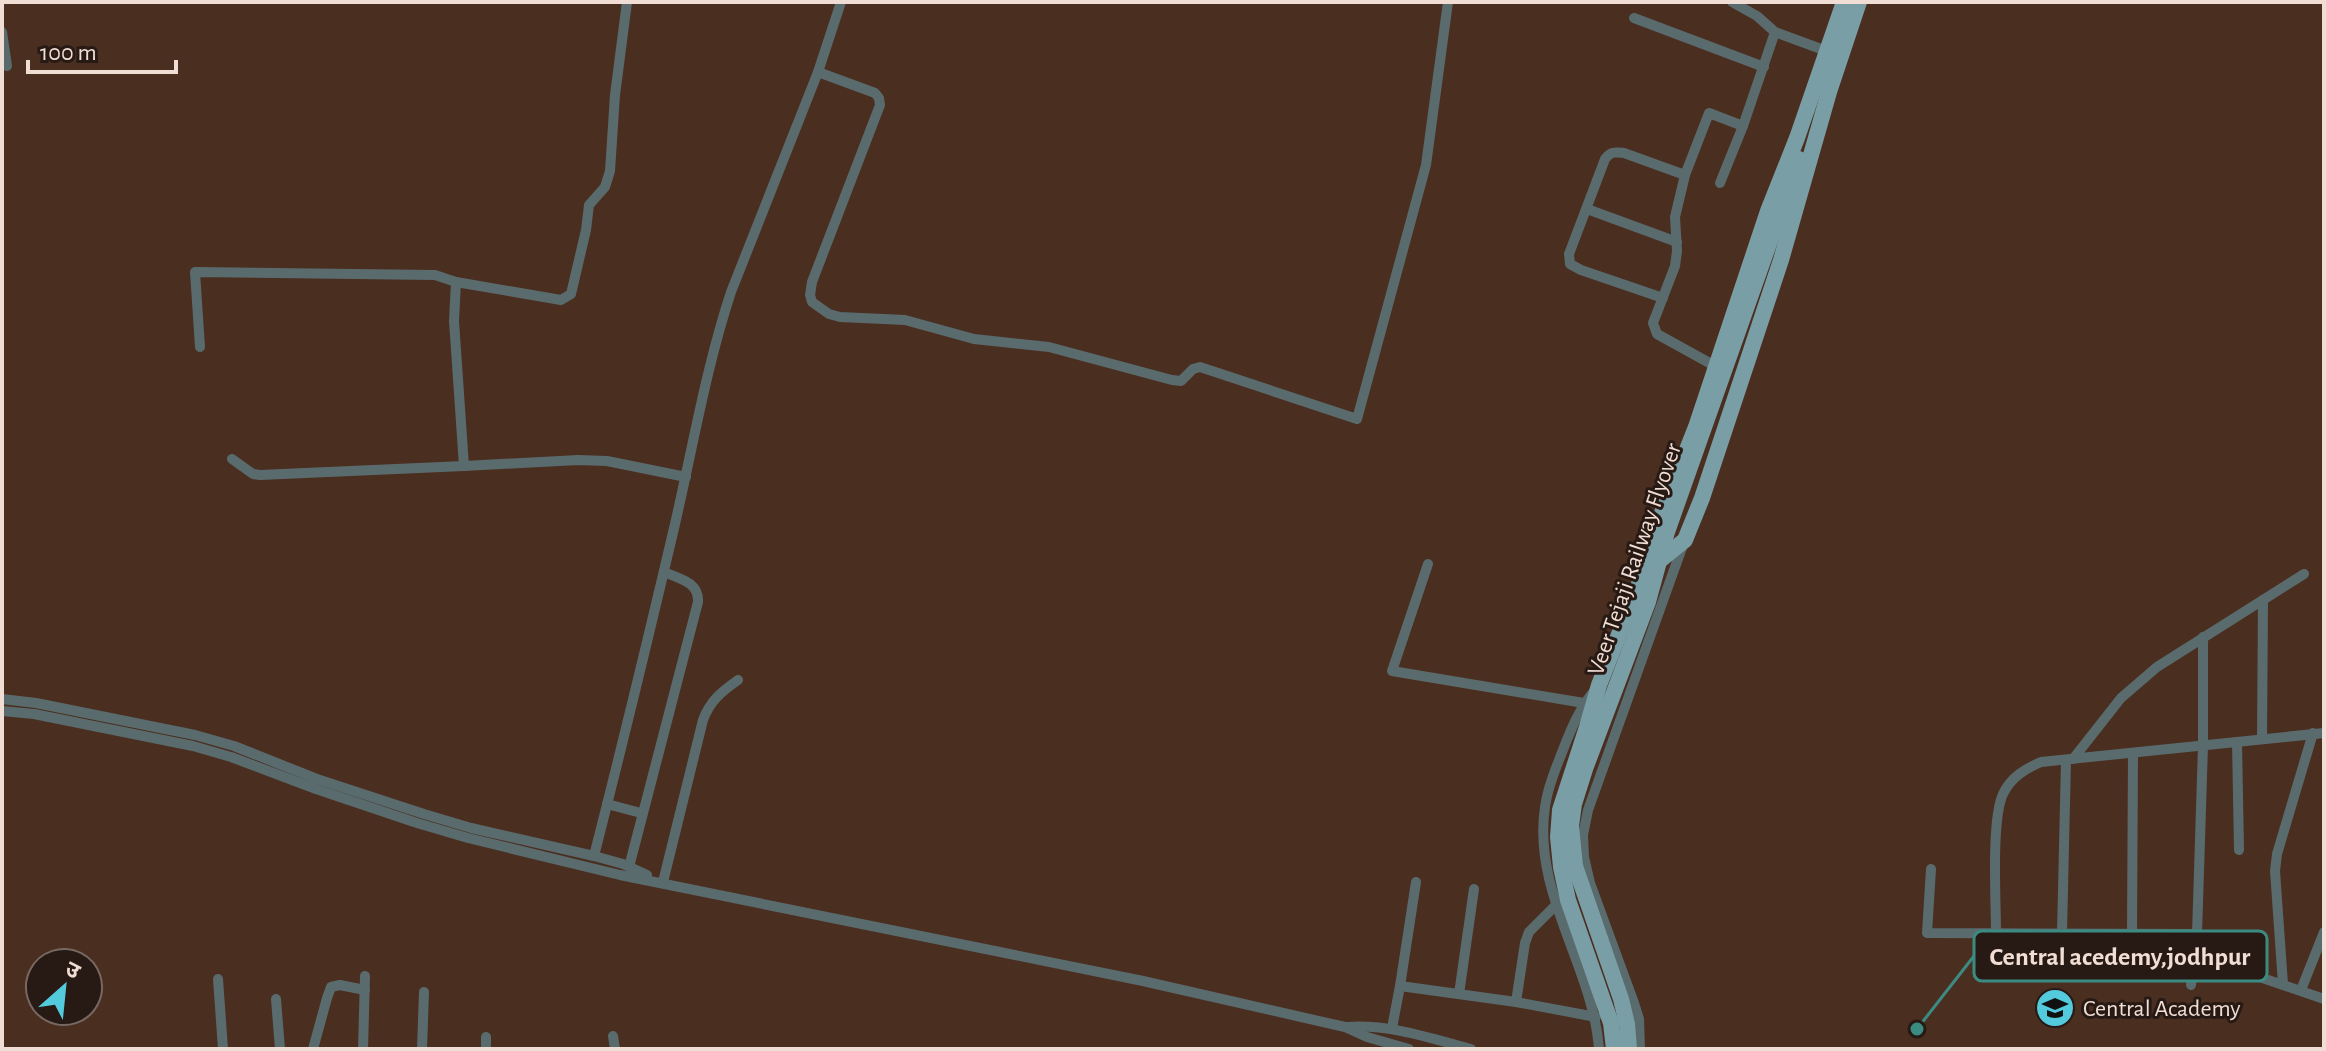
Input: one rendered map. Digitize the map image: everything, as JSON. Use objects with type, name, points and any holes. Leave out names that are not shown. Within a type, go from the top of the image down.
[{"type":"main road","points":[[1643,574],[1685,540],[1702,498],[1781,260],[1844,2]]},
{"type":"main road","points":[[1614,1049],[1611,1023],[1568,900],[1558,837],[1560,810],[1599,685],[1696,427],[1768,211],[1859,2]]},
{"type":"main road","name":"Veer Tejaji Railway Flyover","points":[[1629,1049],[1621,999],[1575,866],[1571,826],[1574,804],[1648,602],[1667,532],[1822,90]]},
{"type":"street","points":[[200,347],[195,272],[435,275],[456,282],[561,300],[571,294],[589,205],[605,187],[610,171],[615,95],[627,2]]},
{"type":"street","points":[[594,856],[720,327],[818,72],[841,2]]},
{"type":"street","points":[[818,72],[875,93],[880,105],[812,282],[812,302],[829,314],[905,320],[974,339],[1049,347],[1172,380],[1181,381],[1193,369],[1200,367],[1357,419],[1426,165],[1448,2]]},
{"type":"street","points":[[1732,2],[1750,11],[1775,32],[1821,49]]},
{"type":"street","points":[[1634,18],[1764,67]]},
{"type":"street","points":[[2,32],[7,66]]},
{"type":"street","points":[[1720,183],[1775,32]]},
{"type":"street","points":[[1715,366],[1657,334],[1653,323],[1675,266],[1675,217],[1685,175],[1709,113],[1743,126]]},
{"type":"street","points":[[1663,298],[1581,270],[1570,264],[1569,254],[1609,153],[1624,153],[1685,175]]},
{"type":"street","points":[[1587,209],[1677,242]]},
{"type":"street","points":[[456,282],[454,321],[464,466]]},
{"type":"street","points":[[232,459],[253,474],[578,460],[607,461],[686,477]]},
{"type":"street","points":[[1640,1049],[1637,1012],[1590,883],[1583,835],[1588,810],[1685,540]]},
{"type":"street","points":[[1428,564],[1392,671],[1584,703]]},
{"type":"street","points":[[629,867],[698,602],[695,587],[664,572]]},
{"type":"street","points":[[2062,933],[2070,759],[2121,698],[2157,667],[2304,574]]},
{"type":"street","points":[[2262,739],[2263,600]]},
{"type":"street","points":[[2191,985],[2197,934],[2203,637]]},
{"type":"street","points":[[663,882],[703,720],[718,693],[738,680]]},
{"type":"street","points":[[1599,685],[1575,719],[1551,781],[1543,835],[1546,866],[1556,905],[1596,1017],[1599,1049]]},
{"type":"street","points":[[2,699],[195,735],[447,821],[594,856],[663,882]]},
{"type":"street","points":[[2,711],[34,714],[193,746],[468,838],[620,875],[1143,981],[1345,1027],[1409,1049]]},
{"type":"street","points":[[1996,933],[1997,815],[2002,794],[2026,768],[2041,762],[2319,733],[2277,854],[2275,871],[2283,984]]},
{"type":"street","points":[[2237,742],[2239,850]]},
{"type":"street","points":[[2132,934],[2133,753]]},
{"type":"street","points":[[607,804],[641,813]]},
{"type":"street","points":[[1931,869],[1927,933],[2197,934]]},
{"type":"street","points":[[1392,1028],[1416,882]]},
{"type":"street","points":[[1459,994],[1474,889]]},
{"type":"street","points":[[1516,1002],[1529,932],[1556,905]]},
{"type":"street","points":[[2301,990],[2324,932]]},
{"type":"street","points":[[2195,955],[2324,999]]},
{"type":"street","points":[[363,1049],[365,976]]},
{"type":"street","points":[[218,979],[223,1049]]},
{"type":"street","points":[[313,1049],[331,987],[340,985],[365,990]]},
{"type":"street","points":[[1400,986],[1596,1017]]},
{"type":"street","points":[[422,1049],[424,992]]},
{"type":"street","points":[[276,999],[280,1049]]},
{"type":"street","points":[[1345,1027],[1369,1025],[1392,1028],[1471,1049]]},
{"type":"street","points":[[613,1036],[615,1049]]},
{"type":"street","points":[[486,1037],[486,1049]]},
{"type":"place","name":"Central Academy","points":[[2055,1008]]},
{"type":"place","name":"Central acedemy,jodhpur","points":[[1917,1029]]}]
